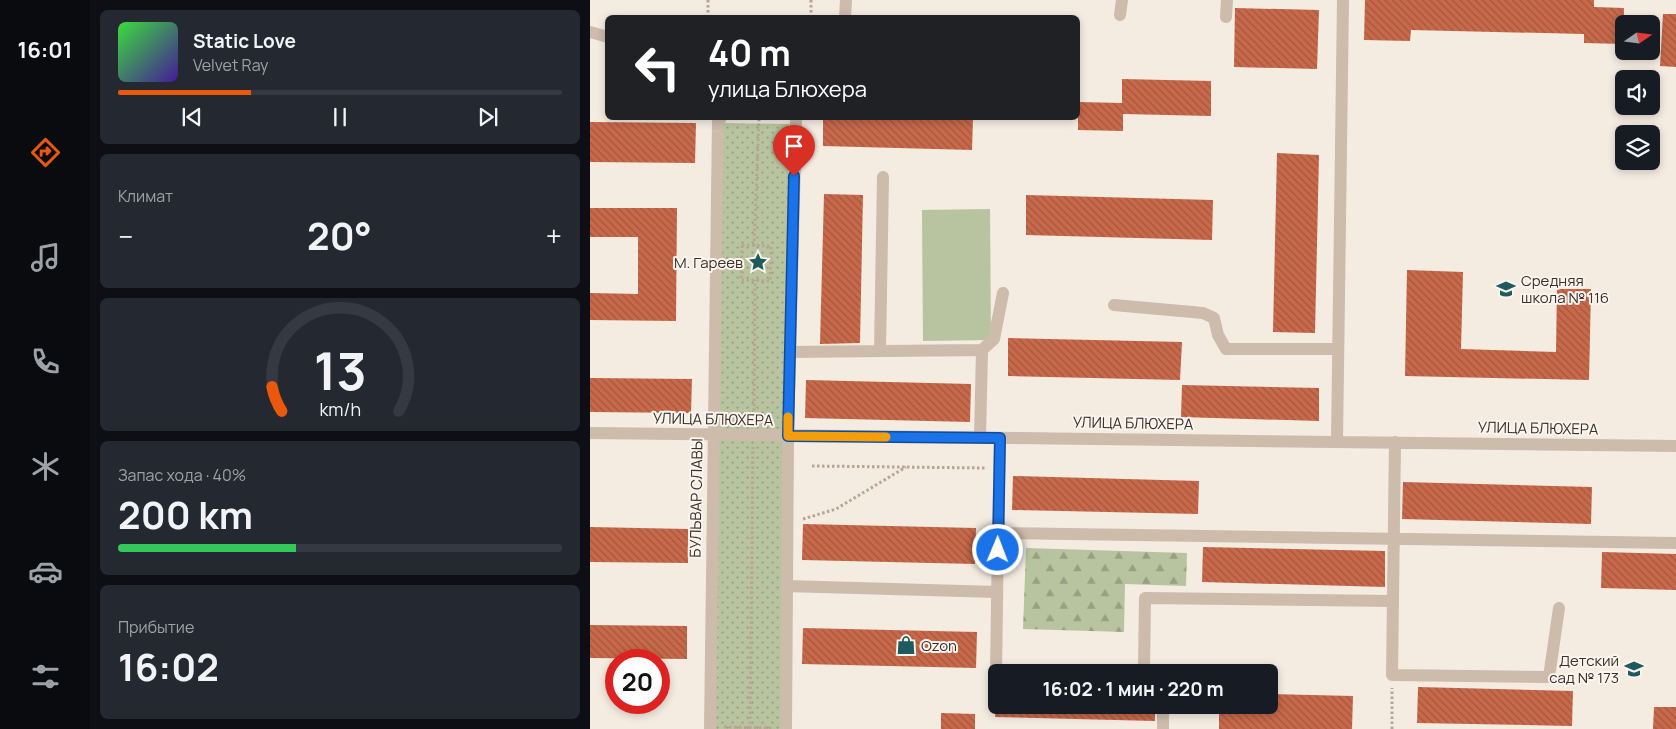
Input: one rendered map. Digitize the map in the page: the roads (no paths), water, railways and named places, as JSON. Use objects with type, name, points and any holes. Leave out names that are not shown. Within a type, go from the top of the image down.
[{"type":"street","points":[[845,15],[846,0]]},
{"type":"street","points":[[1120,15],[1122,0]]},
{"type":"street","points":[[1226,17],[1227,0]]},
{"type":"street","points":[[1337,442],[1343,0]]},
{"type":"street","points":[[590,32],[605,36]]},
{"type":"street","name":"БУЛЬВАР СЛАВЫ","points":[[710,728],[719,120]]},
{"type":"street","points":[[786,729],[788,436],[796,120]]},
{"type":"street","points":[[880,351],[884,177]]},
{"type":"street","points":[[790,352],[982,350],[994,340],[1003,293]]},
{"type":"street","points":[[1114,305],[1203,313],[1214,318],[1218,335],[1226,349],[1338,349]]},
{"type":"street","points":[[980,438],[982,350]]},
{"type":"street","name":"УЛИЦА БЛЮХЕРА","points":[[590,433],[1676,446]]},
{"type":"street","points":[[996,664],[1000,438]]},
{"type":"street","points":[[1395,442],[1392,675],[1549,677],[1559,608]]},
{"type":"street","points":[[998,533],[1676,543]]},
{"type":"street","points":[[786,586],[997,592]]},
{"type":"street","points":[[1144,664],[1145,598],[1393,601]]},
{"type":"street","points":[[1163,714],[1163,729]]},
{"type":"place","name":"М. Гареев","points":[[758,262]]},
{"type":"place","name":"Средняя школа № 116","points":[[1506,289]]},
{"type":"place","name":"Ozon","points":[[906,645]]},
{"type":"place","name":"Детский сад № 173","points":[[1634,669]]}]
